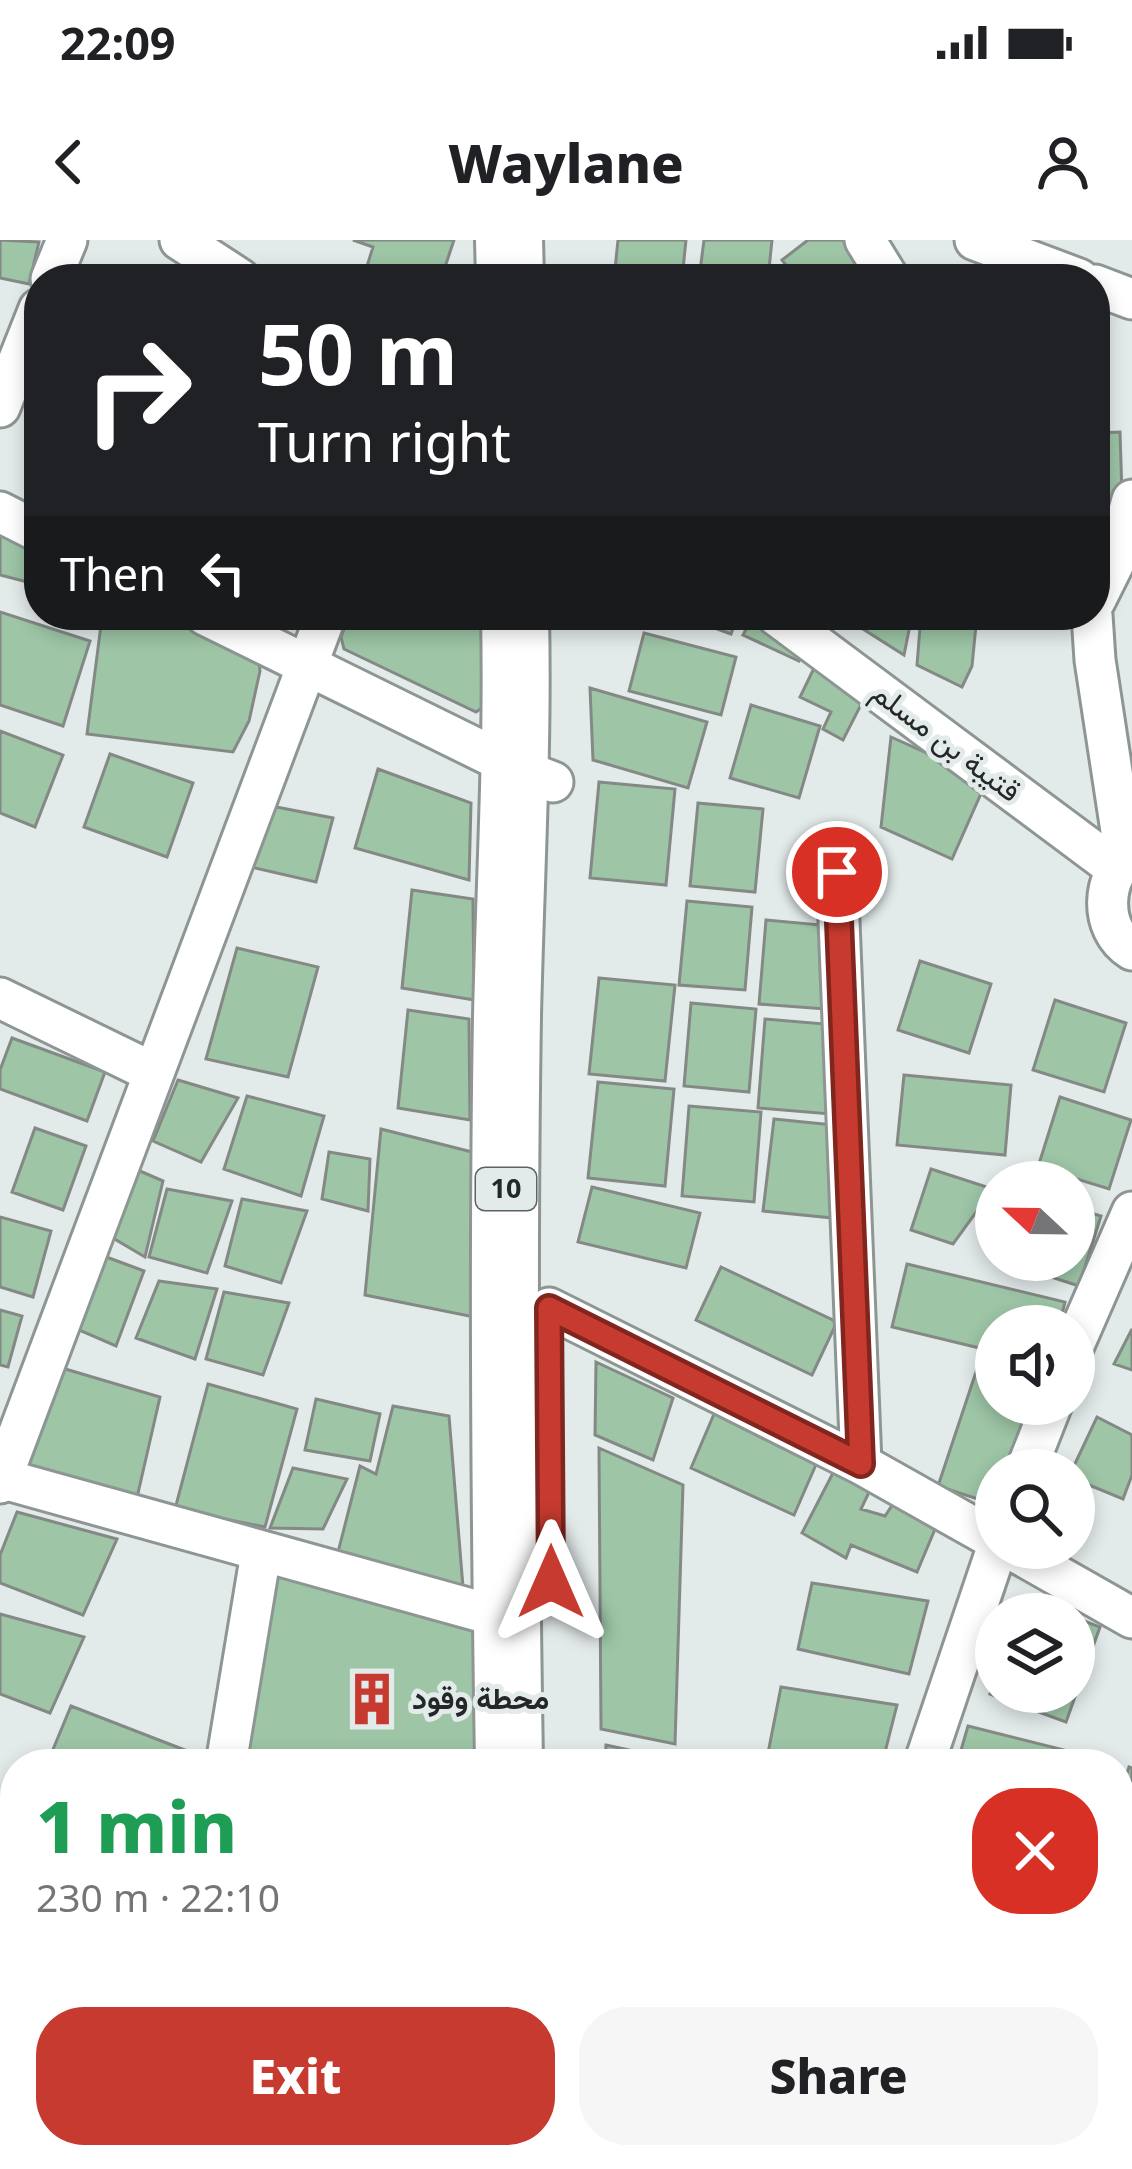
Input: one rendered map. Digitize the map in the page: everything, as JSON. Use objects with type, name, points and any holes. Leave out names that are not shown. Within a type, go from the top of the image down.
[{"type":"highway","name":"10","points":[[517,630],[534,775],[549,1308],[553,1749]]},
{"type":"highway","name":"10","points":[[509,1749],[505,1272],[534,775],[551,630]]},
{"type":"street","points":[[180,240],[217,264]]},
{"type":"street","points":[[974,240],[1039,264]]},
{"type":"street","points":[[0,407],[24,347]]},
{"type":"street","points":[[1110,571],[1132,500]]},
{"type":"street","points":[[235,630],[534,775]]},
{"type":"street","points":[[320,630],[0,1480],[507,1619]]},
{"type":"street","name":"قتيبة بن مسلم","points":[[797,630],[1124,860]]},
{"type":"street","points":[[1092,630],[1124,860],[1108,885],[1108,917],[1123,945],[1132,950]]},
{"type":"street","points":[[1095,660],[1132,739]]},
{"type":"street","points":[[837,872],[861,1464]]},
{"type":"street","points":[[0,998],[154,1073]]},
{"type":"street","points":[[1092,1305],[1132,1213]]},
{"type":"street","points":[[549,1308],[861,1464],[975,1532]]},
{"type":"street","points":[[228,1749],[261,1553]]},
{"type":"street","points":[[929,1749],[988,1569]]},
{"type":"street","points":[[1047,1569],[1132,1618]]},
{"type":"building","points":[[0,240],[39,242],[34,264],[24,264],[24,283],[0,278]]},
{"type":"building","points":[[353,240],[454,240],[446,264],[368,264],[373,247]]},
{"type":"building","points":[[618,240],[686,240],[684,264],[616,264]]},
{"type":"building","points":[[704,240],[772,240],[770,264],[701,264]]},
{"type":"building","points":[[808,240],[843,240],[861,264],[785,264],[782,260]]},
{"type":"building","points":[[1110,432],[1120,432],[1123,528],[1110,528]]},
{"type":"building","points":[[0,524],[24,535],[24,581],[0,575]]},
{"type":"building","points":[[0,612],[24,620],[24,630],[56,630],[90,641],[63,726],[0,705]]},
{"type":"building","points":[[100,630],[211,630],[258,652],[260,671],[249,721],[233,752],[87,734]]},
{"type":"building","points":[[344,630],[502,630],[499,696],[476,712],[344,649]]},
{"type":"building","points":[[746,630],[782,630],[808,643],[799,661],[743,635]]},
{"type":"building","points":[[865,630],[909,630],[904,655]]},
{"type":"building","points":[[920,630],[976,630],[972,666],[962,687],[917,665]]},
{"type":"building","points":[[644,633],[736,657],[721,715],[629,691]]},
{"type":"building","points":[[815,666],[867,693],[843,740],[823,729],[831,712],[800,697]]},
{"type":"building","points":[[590,688],[707,722],[688,788],[593,760]]},
{"type":"building","points":[[751,705],[820,726],[799,798],[730,778]]},
{"type":"building","points":[[0,731],[63,755],[35,827],[0,813]]},
{"type":"building","points":[[891,737],[987,780],[952,859],[881,827]]},
{"type":"building","points":[[110,754],[193,783],[167,857],[84,827]]},
{"type":"building","points":[[378,769],[471,803],[469,880],[355,848]]},
{"type":"building","points":[[599,782],[675,789],[666,885],[590,878]]},
{"type":"building","points":[[698,803],[763,809],[755,892],[690,886]]},
{"type":"building","points":[[261,804],[333,818],[316,882],[242,865]]},
{"type":"building","points":[[412,890],[473,899],[474,1000],[402,988]]},
{"type":"building","points":[[687,901],[752,907],[745,990],[679,985]]},
{"type":"building","points":[[766,920],[832,926],[825,1009],[759,1004]]},
{"type":"building","points":[[237,948],[318,967],[288,1077],[206,1059]]},
{"type":"building","points":[[920,961],[991,984],[969,1053],[898,1030]]},
{"type":"building","points":[[599,978],[675,985],[665,1081],[589,1074]]},
{"type":"building","points":[[1055,1000],[1126,1023],[1104,1092],[1033,1070]]},
{"type":"building","points":[[691,1003],[756,1009],[749,1092],[684,1086]]},
{"type":"building","points":[[408,1010],[469,1019],[470,1120],[398,1108]]},
{"type":"building","points":[[765,1019],[837,1025],[830,1114],[758,1108]]},
{"type":"building","points":[[12,1038],[105,1072],[87,1121],[0,1089],[0,1070]]},
{"type":"building","points":[[904,1075],[1011,1085],[1005,1155],[897,1145]]},
{"type":"building","points":[[178,1080],[238,1098],[201,1162],[153,1141]]},
{"type":"building","points":[[598,1082],[674,1089],[665,1186],[588,1178]]},
{"type":"building","points":[[247,1096],[324,1116],[301,1196],[224,1169]]},
{"type":"building","points":[[1060,1097],[1131,1120],[1109,1189],[1095,1185],[1095,1161],[1040,1161]]},
{"type":"building","points":[[689,1106],[761,1112],[754,1202],[682,1196]]},
{"type":"building","points":[[774,1119],[844,1126],[833,1218],[763,1211]]},
{"type":"building","points":[[35,1128],[86,1146],[63,1210],[12,1192]]},
{"type":"building","points":[[381,1129],[480,1154],[474,1317],[365,1295]]},
{"type":"building","points":[[329,1152],[370,1159],[368,1211],[322,1199]]},
{"type":"building","points":[[126,1165],[163,1181],[145,1257],[101,1231]]},
{"type":"building","points":[[931,1169],[975,1183],[975,1214],[953,1244],[911,1230]]},
{"type":"building","points":[[592,1187],[700,1213],[686,1268],[578,1242]]},
{"type":"building","points":[[167,1189],[232,1201],[207,1273],[149,1257]]},
{"type":"building","points":[[242,1199],[307,1211],[281,1283],[225,1266]]},
{"type":"building","points":[[0,1217],[51,1231],[33,1297],[0,1287]]},
{"type":"building","points":[[101,1255],[144,1271],[116,1346],[72,1327]]},
{"type":"building","points":[[907,1264],[1065,1302],[975,1305],[975,1347],[892,1327]]},
{"type":"building","points":[[721,1267],[837,1322],[812,1375],[696,1320]]},
{"type":"building","points":[[159,1281],[217,1289],[195,1359],[136,1338]]},
{"type":"building","points":[[224,1292],[289,1303],[263,1375],[206,1359]]},
{"type":"building","points":[[0,1310],[22,1316],[8,1367],[0,1365]]},
{"type":"building","points":[[1132,1329],[1132,1370],[1114,1364]]},
{"type":"building","points":[[596,1362],[673,1398],[653,1460],[595,1435]]},
{"type":"building","points":[[62,1368],[160,1397],[136,1502],[21,1471]]},
{"type":"building","points":[[975,1375],[975,1425],[1027,1425],[1020,1449],[975,1449],[975,1498],[938,1486]]},
{"type":"building","points":[[208,1384],[297,1409],[265,1527],[175,1509]]},
{"type":"building","points":[[316,1399],[380,1414],[370,1461],[305,1450]]},
{"type":"building","points":[[393,1406],[449,1416],[463,1587],[336,1560],[360,1466],[376,1474]]},
{"type":"building","points":[[717,1407],[818,1460],[794,1515],[691,1468]]},
{"type":"building","points":[[1097,1417],[1132,1435],[1132,1475],[1123,1499],[1095,1488],[1095,1449],[1082,1449]]},
{"type":"building","points":[[599,1448],[683,1485],[675,1744],[601,1729]]},
{"type":"building","points":[[293,1468],[347,1479],[323,1529],[270,1528]]},
{"type":"building","points":[[833,1473],[871,1488],[861,1509],[885,1516],[895,1501],[938,1522],[917,1572],[851,1545],[846,1558],[802,1533]]},
{"type":"building","points":[[17,1512],[117,1539],[83,1615],[0,1583],[0,1555]]},
{"type":"building","name":"محطة وقود","points":[[275,1573],[491,1635],[491,1749],[246,1749]]},
{"type":"building","points":[[812,1583],[928,1601],[909,1674],[798,1649]]},
{"type":"building","points":[[0,1614],[84,1637],[50,1713],[0,1694]]},
{"type":"building","points":[[781,1687],[897,1705],[886,1749],[769,1749]]},
{"type":"building","points":[[71,1706],[182,1749],[53,1749]]},
{"type":"building","points":[[1042,1713],[1069,1713],[1066,1722]]},
{"type":"building","points":[[968,1726],[1060,1749],[961,1749]]},
{"type":"place","name":"محطة وقود","points":[[372,1699]]},
{"type":"route","points":[[551,1582],[549,1308],[861,1464],[837,872]]}]
